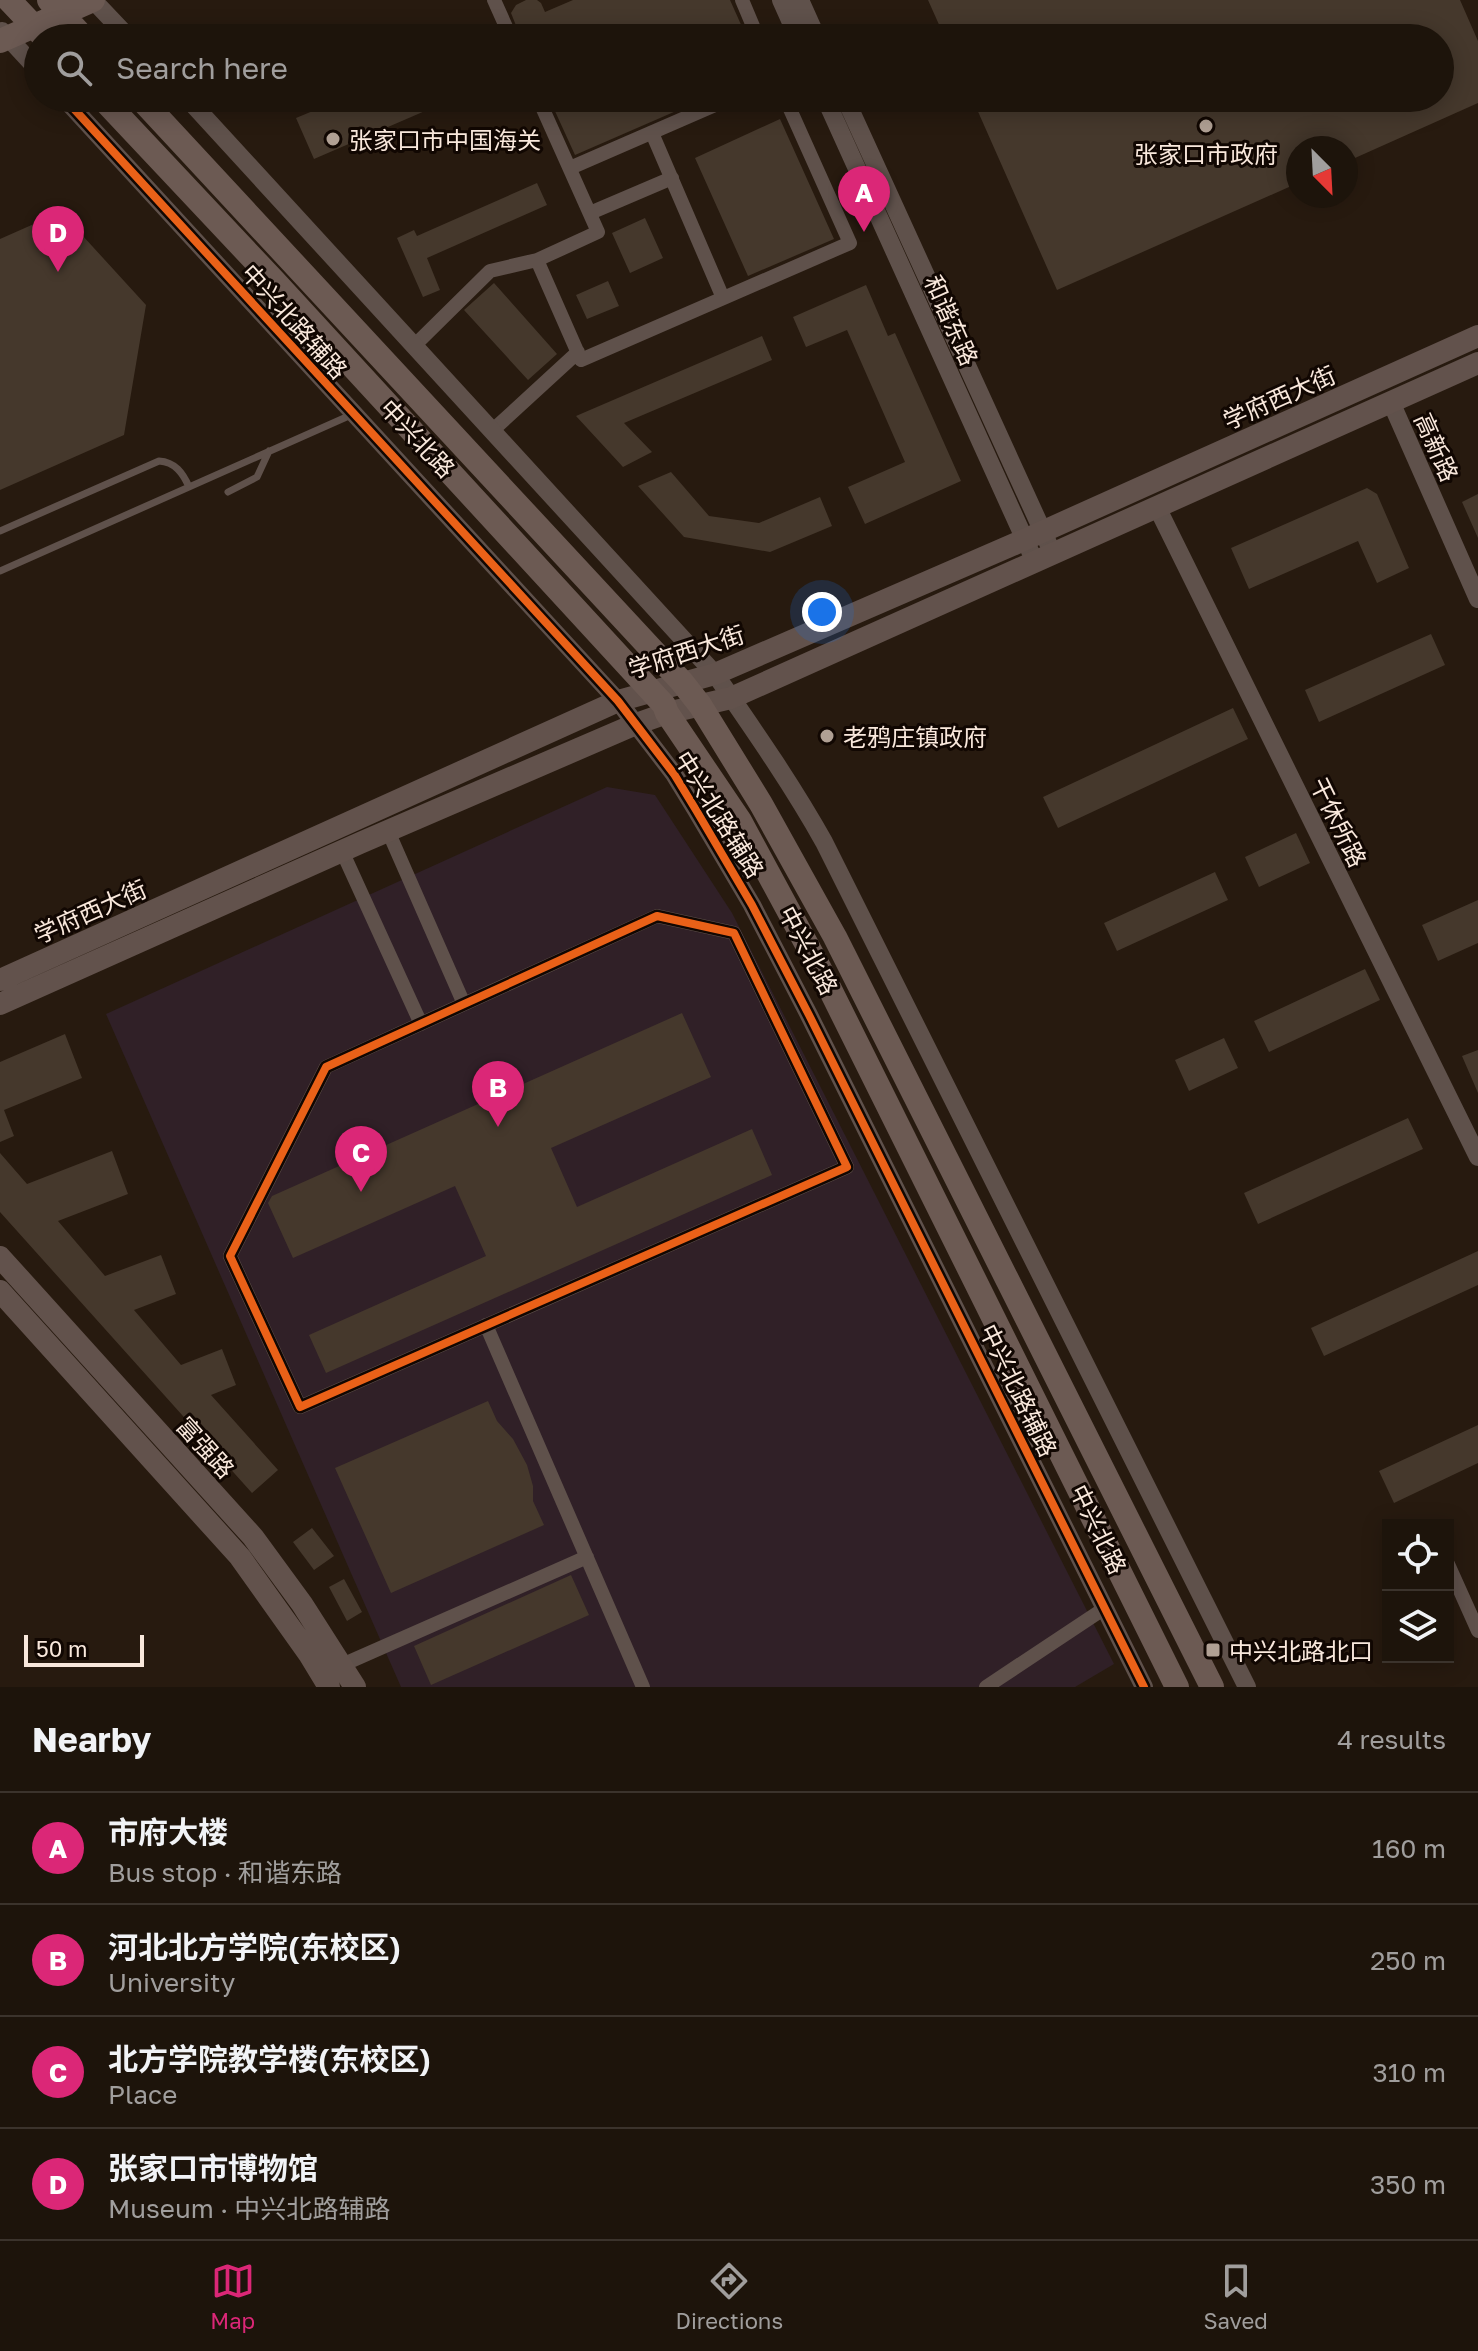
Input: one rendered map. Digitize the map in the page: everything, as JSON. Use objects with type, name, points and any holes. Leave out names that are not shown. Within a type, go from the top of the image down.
[{"type":"main road","points":[[9,0],[32,24]]},
{"type":"main road","points":[[45,24],[56,7],[93,0]]},
{"type":"main road","points":[[56,7],[71,24]]},
{"type":"main road","points":[[3,36],[24,34]]},
{"type":"main road","name":"中兴北路","points":[[115,112],[664,705],[740,821],[820,969],[1177,1687]]},
{"type":"main road","name":"中兴北路","points":[[153,112],[700,705],[761,804],[835,937],[1212,1687]]},
{"type":"main road","name":"学府西大街","points":[[0,980],[618,701],[715,674],[1478,336]]},
{"type":"main road","name":"学府西大街","points":[[0,1004],[636,724],[667,713],[731,698],[1478,363]]},
{"type":"main road","name":"富强路","points":[[0,1257],[253,1537],[302,1604],[355,1687]]},
{"type":"main road","name":"富强路","points":[[0,1291],[240,1557],[329,1687]]},
{"type":"street","points":[[93,0],[116,24]]},
{"type":"street","points":[[494,0],[505,24]]},
{"type":"street","points":[[742,0],[752,24]]},
{"type":"street","points":[[781,0],[792,24]]},
{"type":"street","points":[[800,0],[811,24]]},
{"type":"street","points":[[3,36],[24,56]]},
{"type":"street","name":"中兴北路辅路","points":[[77,112],[618,701],[674,774],[752,905],[824,1043],[1144,1687]]},
{"type":"street","points":[[200,112],[715,674],[798,795],[1247,1687]]},
{"type":"street","points":[[415,345],[490,271],[537,260],[598,232],[544,112]]},
{"type":"street","points":[[570,168],[699,112]]},
{"type":"street","points":[[537,260],[581,360],[850,243],[791,112]]},
{"type":"street","name":"和谐东路","points":[[832,112],[1034,535]]},
{"type":"street","name":"和谐东路","points":[[851,112],[1044,558]]},
{"type":"street","points":[[652,133],[723,298]]},
{"type":"street","points":[[590,213],[672,178]]},
{"type":"street","points":[[493,430],[578,352]]},
{"type":"street","name":"高新路","points":[[1391,402],[1478,599]]},
{"type":"street","name":"干休所路","points":[[1157,507],[1478,1157]]},
{"type":"street","points":[[388,831],[464,1004]]},
{"type":"street","points":[[342,851],[421,1024]]},
{"type":"street","points":[[657,916],[734,933],[847,1167],[300,1407],[230,1256],[326,1067],[464,1004],[657,916]]},
{"type":"street","points":[[486,1325],[643,1687]]},
{"type":"street","points":[[342,1665],[587,1557]]},
{"type":"street","points":[[1454,1577],[1478,1631]]},
{"type":"street","points":[[986,1687],[1105,1608]]},
{"type":"lane","points":[[0,571],[353,414]]},
{"type":"lane","points":[[228,492],[257,477],[269,451]]},
{"type":"lane","points":[[0,531],[159,461],[178,469],[189,487]]},
{"type":"shaded area","points":[[607,787],[655,795],[732,913],[1114,1664],[1075,1687],[401,1687],[106,1014]]},
{"type":"building","points":[[526,0],[537,0],[545,12],[573,0],[730,0],[741,24],[515,24],[511,13],[516,5]]},
{"type":"building","name":"张家口市政府","points":[[928,0],[1460,0],[1478,41],[1478,103],[1358,157],[1358,136],[1286,136],[1286,188],[1057,290],[978,112],[1454,112],[1454,24],[939,24]]},
{"type":"building","name":"张家口市中国海关","points":[[310,112],[423,112],[314,159],[296,118]]},
{"type":"building","points":[[555,112],[674,112],[575,155]]},
{"type":"building","points":[[780,119],[834,239],[748,276],[695,158]]},
{"type":"building","points":[[537,183],[547,205],[427,258],[440,290],[423,297],[397,238],[414,230],[417,236]]},
{"type":"building","points":[[61,212],[146,305],[124,435],[0,490],[0,239]]},
{"type":"building","points":[[645,218],[663,258],[630,273],[612,233]]},
{"type":"building","points":[[608,281],[619,306],[587,319],[576,295]]},
{"type":"building","points":[[494,283],[557,354],[528,380],[464,310]]},
{"type":"building","points":[[866,285],[888,336],[895,333],[961,481],[865,524],[848,487],[905,462],[847,330],[806,347],[793,317]]},
{"type":"building","points":[[762,336],[772,360],[624,423],[652,452],[623,467],[576,416]]},
{"type":"building","points":[[671,472],[709,516],[759,523],[820,497],[832,526],[770,552],[684,537],[638,486]]},
{"type":"building","points":[[1367,488],[1377,494],[1409,568],[1377,583],[1358,541],[1249,589],[1231,548]]},
{"type":"building","points":[[1478,494],[1478,538],[1462,502]]},
{"type":"building","points":[[1431,634],[1445,665],[1319,722],[1305,690]]},
{"type":"building","points":[[1233,708],[1248,739],[1058,828],[1043,797]]},
{"type":"building","points":[[1296,833],[1310,863],[1259,887],[1245,857]]},
{"type":"building","points":[[1215,872],[1228,900],[1117,951],[1104,923]]},
{"type":"building","points":[[1478,900],[1478,943],[1438,961],[1422,925]]},
{"type":"building","points":[[1365,969],[1380,1000],[1269,1052],[1254,1021]]},
{"type":"building","points":[[682,1013],[711,1077],[551,1148],[577,1207],[752,1129],[772,1175],[326,1373],[309,1335],[486,1256],[455,1186],[293,1258],[268,1203],[272,1196]]},
{"type":"building","points":[[65,1034],[82,1078],[4,1110],[14,1136],[0,1142],[0,1062]]},
{"type":"building","points":[[1224,1038],[1238,1068],[1189,1091],[1175,1060]]},
{"type":"building","points":[[1478,1050],[1478,1093],[1462,1056]]},
{"type":"building","points":[[1408,1118],[1423,1149],[1258,1224],[1244,1193]]},
{"type":"building","points":[[112,1151],[128,1194],[58,1221],[105,1276],[161,1255],[176,1294],[134,1310],[181,1365],[222,1349],[236,1385],[211,1395],[278,1470],[252,1493],[0,1212],[0,1153],[27,1184]]},
{"type":"building","points":[[1478,1251],[1478,1285],[1324,1356],[1311,1328]]},
{"type":"building","points":[[488,1401],[497,1421],[513,1439],[527,1465],[533,1486],[533,1501],[544,1525],[391,1593],[335,1468]]},
{"type":"building","points":[[1478,1425],[1478,1463],[1394,1503],[1379,1471]]},
{"type":"building","points":[[312,1528],[334,1556],[314,1570],[293,1542]]},
{"type":"building","points":[[571,1575],[589,1615],[431,1685],[414,1646]]},
{"type":"building","points":[[344,1579],[362,1612],[347,1621],[329,1587]]},
{"type":"cycle path","points":[[77,112],[618,701],[674,774],[752,905],[809,1015],[1144,1687]]},
{"type":"cycle path","points":[[657,916],[734,933],[847,1167],[300,1407],[230,1256],[326,1067],[657,916]]},
{"type":"place","name":"张家口市政府","points":[[1206,126]]},
{"type":"place","name":"张家口市中国海关","points":[[333,139]]},
{"type":"place","name":"市府大楼","points":[[864,232]]},
{"type":"place","name":"张家口市博物馆","points":[[58,272]]},
{"type":"place","name":"老鸦庄镇政府","points":[[827,736]]},
{"type":"place","name":"河北北方学院(东校区)","points":[[498,1127]]},
{"type":"place","name":"北方学院教学楼(东校区)","points":[[361,1192]]},
{"type":"place","name":"中兴北路北口","points":[[1213,1650]]}]
